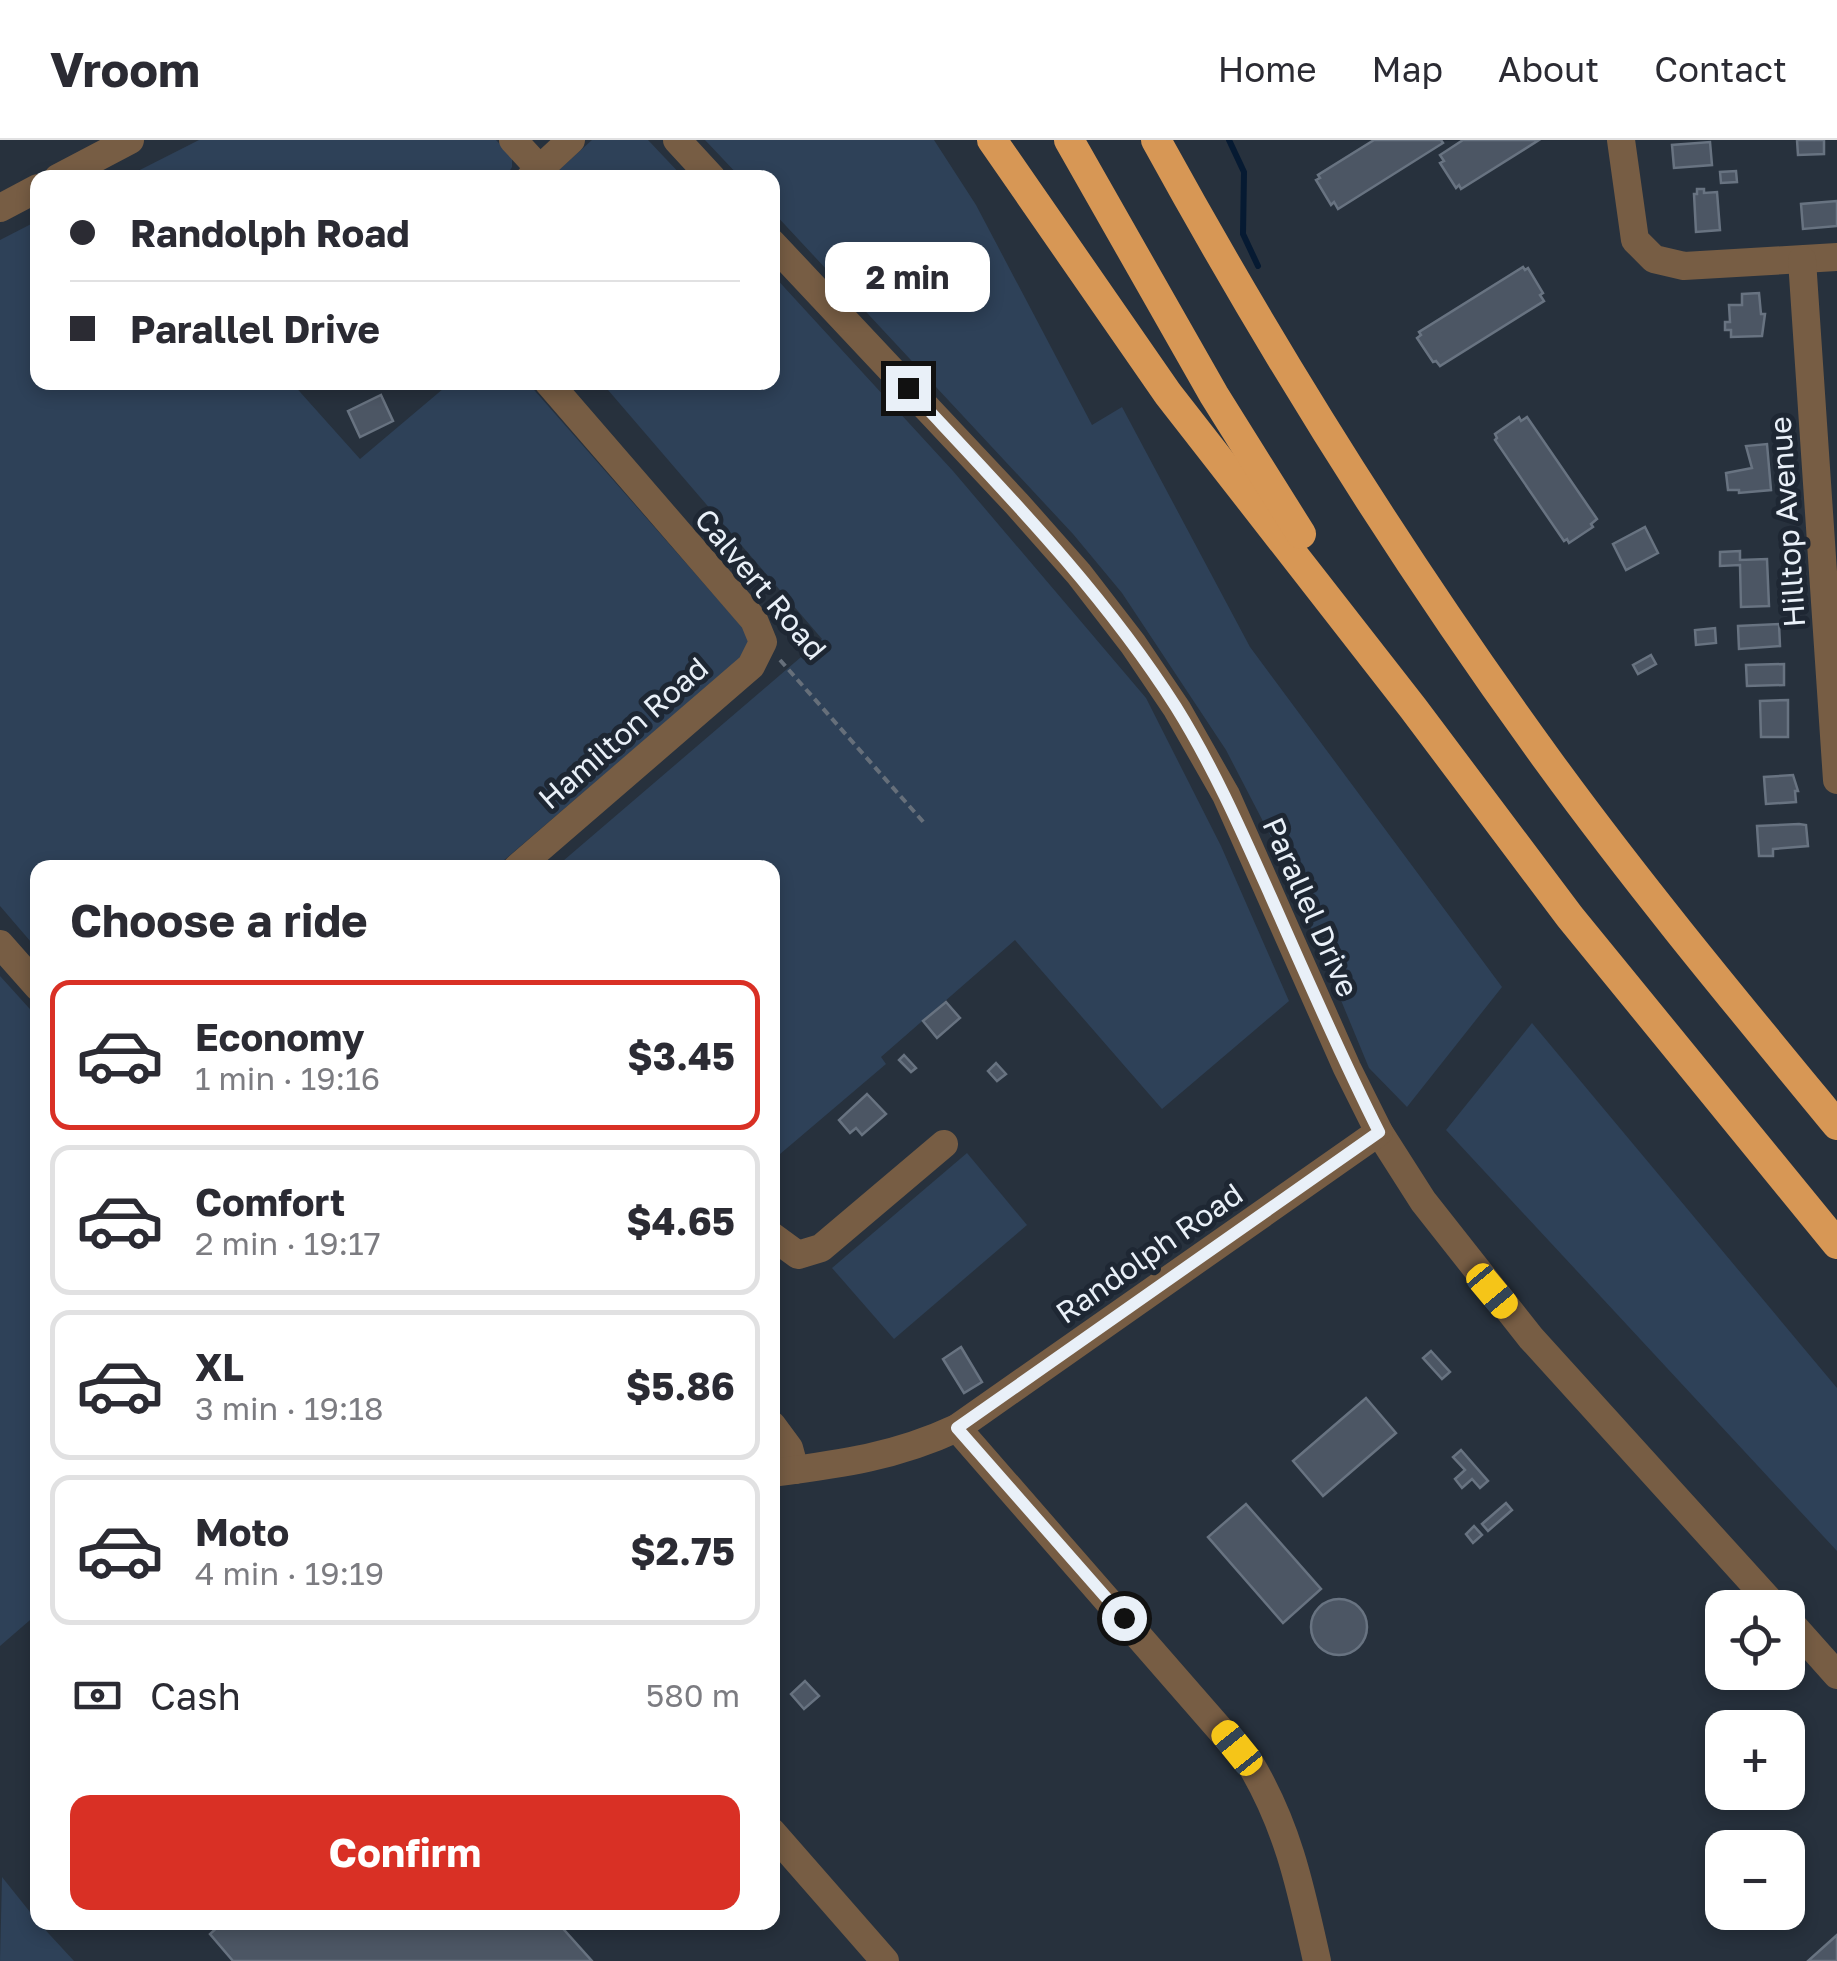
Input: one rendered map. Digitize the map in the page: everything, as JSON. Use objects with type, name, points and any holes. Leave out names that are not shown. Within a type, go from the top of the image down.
[{"type":"highway","points":[[992,140],[1168,394],[1414,708],[1570,916],[1837,1244]]},
{"type":"highway","points":[[1069,140],[1214,395],[1414,708]]},
{"type":"highway","points":[[1156,140],[1277,351],[1474,656],[1623,860],[1837,1125]]},
{"type":"street","points":[[73,170],[130,140]]},
{"type":"street","points":[[514,140],[533,170]]},
{"type":"street","points":[[538,170],[570,140]]},
{"type":"street","points":[[676,140],[704,170]]},
{"type":"street","points":[[1622,140],[1635,240],[1654,259],[1669,264],[1837,257]]},
{"type":"street","points":[[0,208],[30,192]]},
{"type":"street","name":"Parallel Drive","points":[[780,251],[1067,560],[1155,676],[1226,795],[1347,1068],[1379,1132],[1422,1200],[1520,1324],[1760,1590]]},
{"type":"street","name":"Hilltop Avenue","points":[[1802,260],[1837,780]]},
{"type":"street","name":"Calvert Road","points":[[555,390],[754,620],[763,642]]},
{"type":"street","name":"Hamilton Road","points":[[526,860],[751,666],[763,642]]},
{"type":"street","points":[[0,944],[30,978]]},
{"type":"street","name":"Randolph Road","points":[[784,1471],[916,1447],[957,1428],[1379,1132]]},
{"type":"street","points":[[780,1242],[798,1254],[821,1248],[944,1144]]},
{"type":"street","points":[[957,1428],[1251,1765],[1273,1803],[1291,1850],[1317,1961]]},
{"type":"street","points":[[780,1436],[789,1448],[784,1471]]},
{"type":"street","points":[[1805,1639],[1837,1674]]},
{"type":"street","points":[[780,1841],[885,1961]]},
{"type":"path","name":"Calvert Road","points":[[763,642],[926,825]]},
{"type":"shaded area","points":[[199,140],[496,140],[512,157],[510,170],[140,170]]},
{"type":"shaded area","points":[[592,140],[648,140],[676,170],[559,170]]},
{"type":"shaded area","points":[[705,140],[934,140],[976,205],[1092,425],[1122,407],[1250,647],[1502,987],[1407,1107],[1369,1068],[1283,860],[1226,750],[1122,593],[1073,534],[780,220],[780,170],[733,170]]},
{"type":"shaded area","points":[[30,225],[30,390],[298,390],[360,459],[442,390],[534,390],[757,644],[504,860],[30,860],[30,941],[0,906],[0,240]]},
{"type":"shaded area","points":[[780,283],[953,471],[1146,698],[1221,846],[1289,1001],[1162,1109],[1015,940],[881,1057],[886,1064],[780,1154],[780,860],[564,860],[822,639],[608,390],[780,390]]},
{"type":"shaded area","points":[[0,976],[30,1009],[30,1620],[0,1646]]},
{"type":"shaded area","points":[[1532,1023],[1837,1388],[1837,1551],[1446,1130]]},
{"type":"shaded area","points":[[967,1153],[1027,1225],[894,1339],[832,1268]]},
{"type":"shaded area","points":[[2,1877],[30,1912],[30,1930],[45,1930],[74,1961],[0,1961]]},
{"type":"building","points":[[1374,140],[1443,143],[1338,209],[1334,202],[1331,205],[1316,180],[1318,175]]},
{"type":"building","points":[[1463,140],[1539,140],[1461,189],[1459,185],[1456,188],[1440,163],[1444,161],[1440,155]]},
{"type":"building","points":[[1797,140],[1824,140],[1824,154],[1798,155]]},
{"type":"building","points":[[1710,142],[1712,165],[1674,168],[1672,145]]},
{"type":"building","points":[[1736,171],[1737,182],[1721,183],[1720,172]]},
{"type":"building","points":[[1697,189],[1717,192],[1720,230],[1696,232]]},
{"type":"building","points":[[1837,201],[1837,226],[1803,229],[1801,204]]},
{"type":"building","points":[[1523,267],[1528,268],[1544,301],[1440,366],[1433,362],[1417,338],[1419,332]]},
{"type":"building","points":[[1759,293],[1761,314],[1765,314],[1762,336],[1731,337],[1731,330],[1725,330],[1725,322],[1730,322],[1729,305],[1742,305],[1742,294]]},
{"type":"building","points":[[381,395],[393,421],[360,437],[348,411]]},
{"type":"building","points":[[1519,417],[1521,421],[1527,417],[1597,519],[1591,524],[1593,527],[1569,543],[1495,440],[1495,434]]},
{"type":"building","points":[[1767,444],[1771,490],[1728,490],[1726,473],[1752,468],[1746,446]]},
{"type":"building","points":[[1645,527],[1658,553],[1626,570],[1613,544]]},
{"type":"building","points":[[1740,551],[1740,560],[1767,559],[1769,606],[1741,607],[1740,565],[1720,566],[1720,552]]},
{"type":"building","points":[[1779,624],[1780,646],[1739,649],[1738,626]]},
{"type":"building","points":[[1715,628],[1716,643],[1696,645],[1695,630]]},
{"type":"building","points":[[1651,655],[1656,664],[1638,674],[1633,665]]},
{"type":"building","points":[[1784,664],[1784,685],[1747,686],[1746,665]]},
{"type":"building","points":[[1788,700],[1788,737],[1761,737],[1760,701]]},
{"type":"building","points":[[1793,775],[1798,791],[1796,802],[1766,804],[1764,777]]},
{"type":"building","points":[[1806,825],[1808,846],[1773,849],[1773,856],[1759,856],[1757,826]]},
{"type":"building","points":[[946,1002],[960,1018],[937,1038],[923,1021]]},
{"type":"building","points":[[904,1055],[916,1068],[911,1072],[899,1060]]},
{"type":"building","points":[[996,1063],[1006,1074],[997,1081],[988,1071]]},
{"type":"building","points":[[867,1094],[886,1114],[862,1135],[856,1128],[850,1133],[839,1120]]},
{"type":"building","points":[[961,1347],[982,1382],[964,1393],[943,1359]]},
{"type":"building","points":[[1431,1351],[1450,1372],[1442,1379],[1423,1358]]},
{"type":"building","points":[[1366,1398],[1396,1433],[1323,1496],[1293,1461]]},
{"type":"building","points":[[1461,1450],[1488,1481],[1480,1488],[1472,1479],[1462,1488],[1455,1479],[1465,1470],[1453,1457]]},
{"type":"building","points":[[1506,1503],[1512,1510],[1488,1531],[1482,1524]]},
{"type":"building","points":[[1246,1504],[1321,1589],[1283,1623],[1208,1537]]},
{"type":"building","points":[[1474,1526],[1482,1535],[1473,1543],[1466,1534]]},
{"type":"building","points":[[1339,1599],[1359,1607],[1367,1627],[1359,1647],[1339,1655],[1319,1647],[1311,1627],[1319,1607]]},
{"type":"building","points":[[805,1681],[819,1696],[804,1709],[791,1694]]},
{"type":"building","points":[[214,1930],[564,1930],[592,1961],[233,1961],[210,1934]]},
{"type":"building","points":[[1837,1935],[1837,1961],[1808,1961]]},
{"type":"waterway","points":[[1229,140],[1244,172],[1243,234],[1258,266]]},
{"type":"route","points":[[908,388],[1079,574],[1177,709],[1226,795],[1379,1132],[957,1428],[1124,1618]]}]
